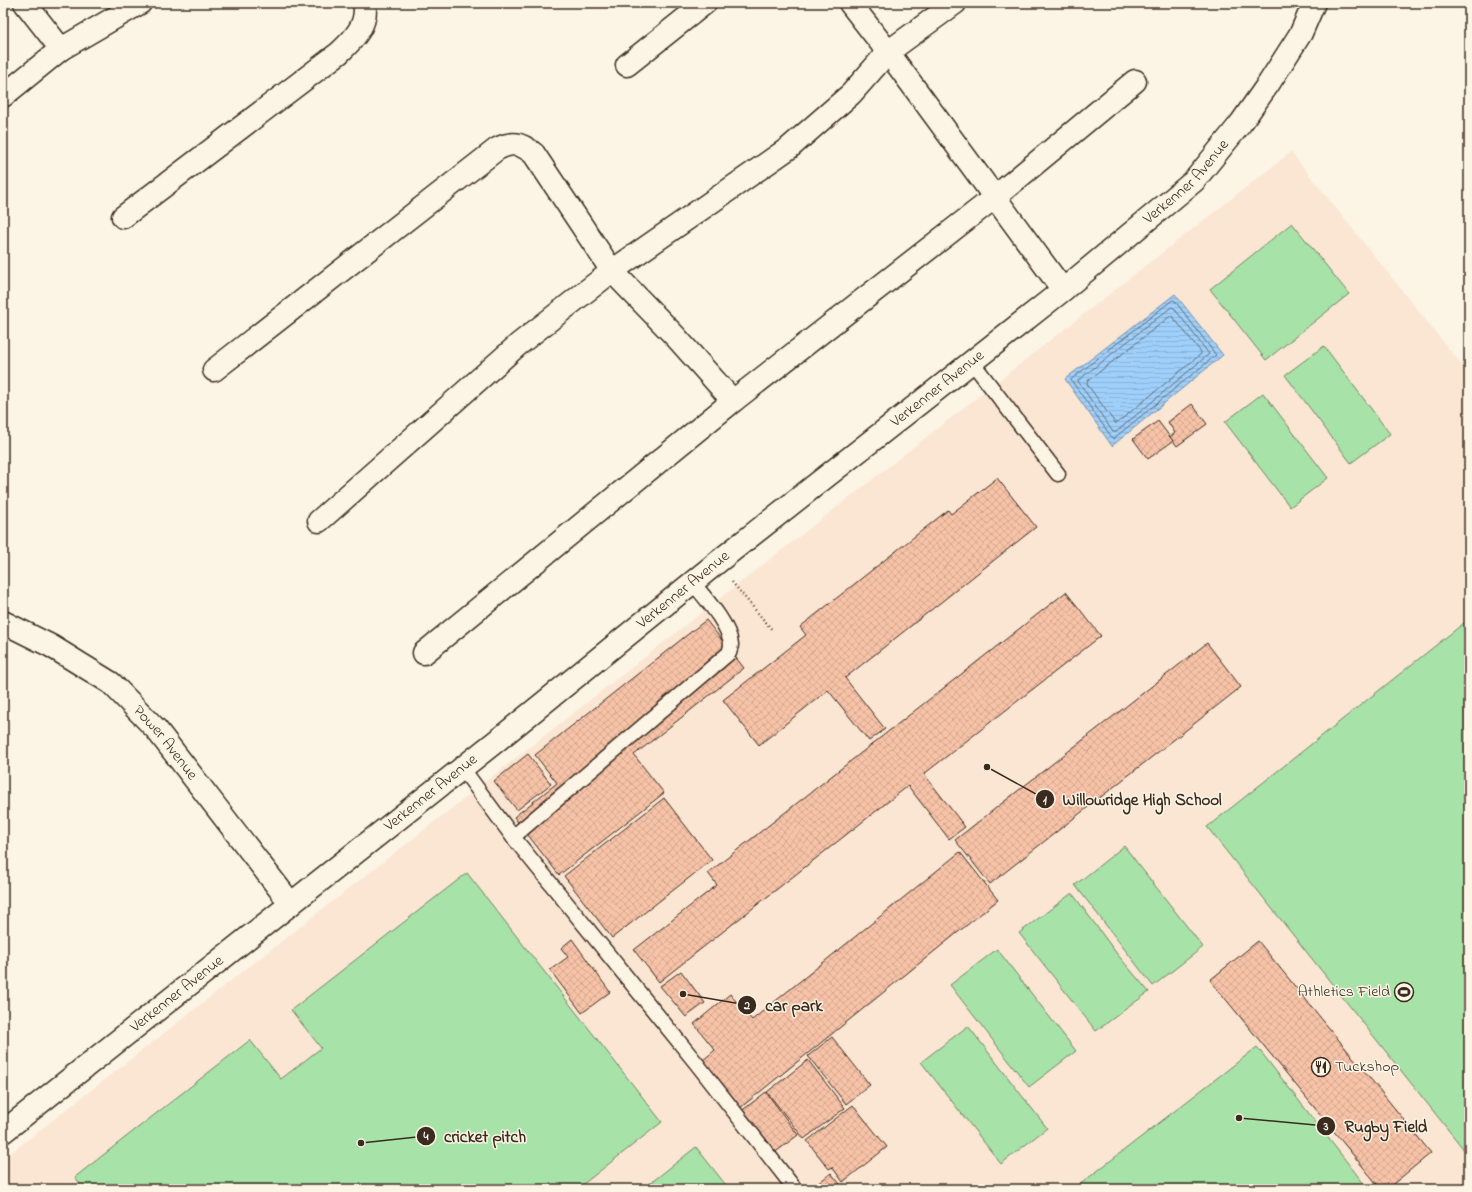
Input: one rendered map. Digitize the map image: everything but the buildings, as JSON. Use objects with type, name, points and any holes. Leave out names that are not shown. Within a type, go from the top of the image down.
[{"type":"street","points":[[25,3],[61,49]]},
{"type":"street","points":[[3,96],[61,49],[140,3]]},
{"type":"street","points":[[123,217],[339,53],[355,38],[361,27],[365,15],[364,3]]},
{"type":"street","points":[[626,65],[705,3]]},
{"type":"street","points":[[850,3],[888,52],[1063,290]]},
{"type":"street","points":[[319,521],[519,344],[612,271],[789,148],[851,94],[888,52],[955,3]]},
{"type":"street","name":"Verkenner Avenue","points":[[3,1132],[1063,290],[1194,181],[1241,123],[1269,83],[1301,33],[1314,3]]},
{"type":"street","points":[[424,653],[733,401],[994,197],[1135,81]]},
{"type":"street","points":[[214,370],[497,149],[506,144],[514,144],[524,146],[534,154],[612,271],[675,336],[733,401]]},
{"type":"street","name":"Power Avenue","points":[[3,622],[51,646],[111,683],[156,729],[291,904]]},
{"type":"lane","points":[[972,362],[1058,474]]},
{"type":"lane","points":[[514,837],[729,653],[732,646],[729,634],[716,612],[693,583]]},
{"type":"lane","points":[[462,768],[514,837],[697,1064],[795,1189]]},
{"type":"path","points":[[729,578],[773,631]]},
{"type":"shaded area","points":[[1291,152],[1469,374],[1469,1189],[3,1189],[3,1159]]},
{"type":"green space","points":[[1292,223],[1349,294],[1266,360],[1210,289]]},
{"type":"green space","points":[[1324,346],[1390,434],[1351,463],[1285,375]]},
{"type":"green space","points":[[1263,393],[1328,478],[1290,507],[1225,422]]},
{"type":"green space","name":"Athletics Field","points":[[1469,619],[1469,1156],[1207,827]]},
{"type":"green space","points":[[1124,846],[1203,947],[1153,986],[1075,885]]},
{"type":"green space","points":[[467,873],[662,1122],[577,1189],[84,1189],[75,1177],[250,1040],[281,1079],[321,1048],[291,1010]]},
{"type":"green space","points":[[1072,893],[1117,954],[1149,992],[1096,1031],[1019,933]]},
{"type":"green space","points":[[997,949],[1076,1051],[1029,1087],[950,985]]},
{"type":"green space","points":[[968,1026],[1047,1128],[1001,1164],[921,1062]]},
{"type":"green space","points":[[1257,1047],[1368,1189],[1074,1189]]},
{"type":"green space","points":[[696,1147],[729,1189],[643,1189]]},
{"type":"water","points":[[1175,294],[1223,355],[1112,446],[1065,379]]},
{"type":"place","name":"Willowridge High School","points":[[987,767]]},
{"type":"place","name":"Athletics Field","points":[[1404,992]]},
{"type":"place","name":"car park","points":[[683,994]]},
{"type":"place","name":"Tuckshop","points":[[1321,1067]]},
{"type":"place","name":"Rugby Field","points":[[1239,1118]]},
{"type":"place","name":"cricket pitch","points":[[361,1143]]}]
